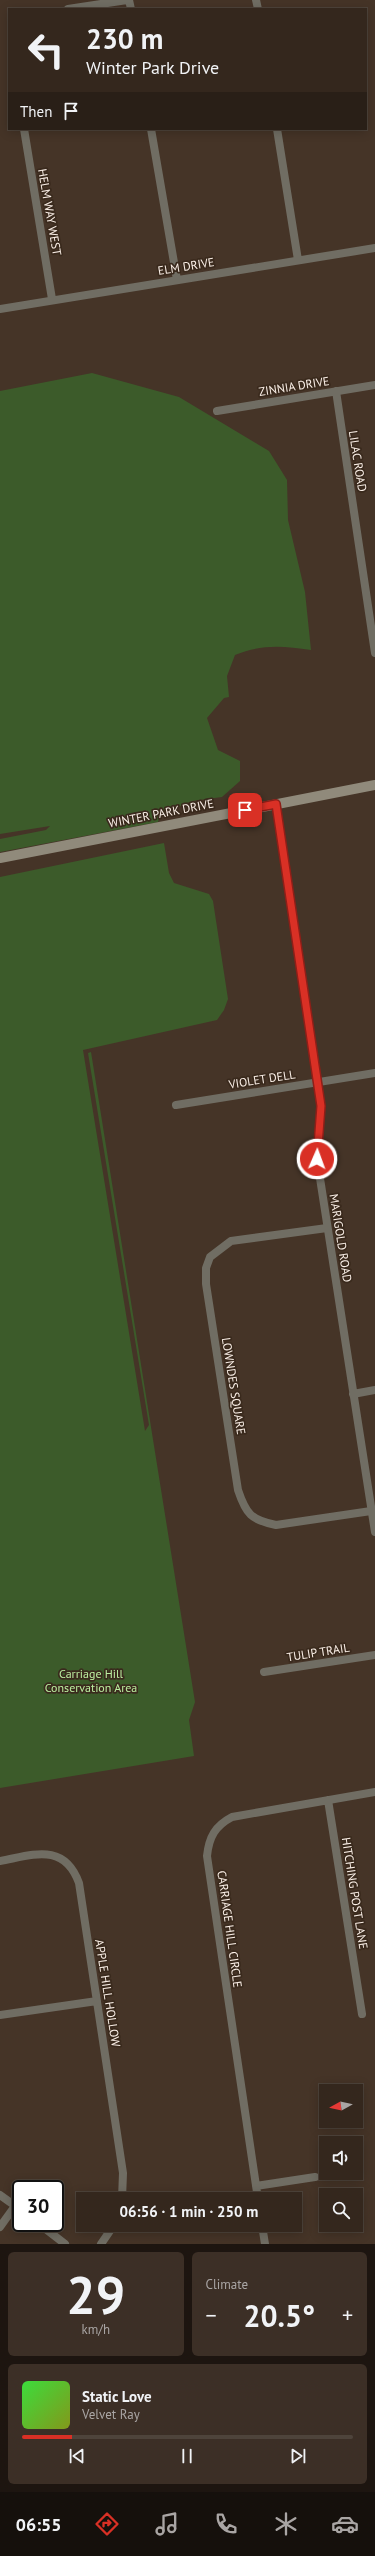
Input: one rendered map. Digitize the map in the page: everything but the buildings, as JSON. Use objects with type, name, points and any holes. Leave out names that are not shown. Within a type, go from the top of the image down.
[{"type":"street","points":[[75,8],[128,0]]},
{"type":"street","name":"HELM WAY WEST","points":[[24,130],[52,299]]},
{"type":"street","points":[[151,130],[177,280]]},
{"type":"street","points":[[277,130],[298,260]]},
{"type":"street","name":"ELM DRIVE","points":[[0,309],[52,299],[375,248]]},
{"type":"street","name":"ZINNIA DRIVE","points":[[217,410],[375,385]]},
{"type":"street","name":"LILAC ROAD","points":[[336,391],[375,653]]},
{"type":"street","name":"WINTER PARK DRIVE","points":[[0,858],[375,785]]},
{"type":"street","name":"MARIGOLD ROAD","points":[[276,804],[318,1082],[321,1112],[317,1159],[375,1532]]},
{"type":"street","name":"VIOLET DELL","points":[[176,1105],[375,1073]]},
{"type":"street","name":"LOWNDES SQUARE","points":[[327,1228],[231,1241],[210,1257],[206,1268],[206,1284],[237,1482],[243,1504],[250,1515],[261,1522],[276,1524],[371,1511]]},
{"type":"street","points":[[353,1394],[375,1390]]},
{"type":"street","name":"TULIP TRAIL","points":[[264,1672],[375,1655]]},
{"type":"street","name":"CARRIAGE HILL CIRCLE","points":[[257,2192],[207,1856],[208,1843],[220,1823],[232,1817],[375,1792]]},
{"type":"street","name":"HITCHING POST LANE","points":[[328,1800],[362,2014]]},
{"type":"street","name":"APPLE HILL HOLLOW","points":[[0,1861],[41,1854],[56,1855],[66,1861],[74,1870],[79,1883],[123,2173],[122,2192]]},
{"type":"street","points":[[0,2015],[97,2001]]},
{"type":"street","points":[[256,2186],[315,2177]]},
{"type":"street","points":[[0,2194],[12,2203]]},
{"type":"street","points":[[0,2227],[12,2214]]},
{"type":"street","points":[[50,2232],[65,2244]]},
{"type":"street","points":[[101,2244],[109,2232]]},
{"type":"street","points":[[263,2232],[265,2244]]},
{"type":"green space","points":[[92,373],[179,397],[269,451],[287,480],[288,520],[305,592],[311,650],[273,647],[254,649],[235,655],[227,676],[229,697],[224,698],[207,718],[218,750],[240,761],[240,781],[222,797],[192,801],[160,815],[158,822],[0,852],[0,839],[46,830],[50,826],[0,834],[0,391]]},
{"type":"green space","name":"Carriage Hill Conservation Area","points":[[164,843],[169,873],[174,883],[209,894],[213,901],[228,999],[224,1010],[217,1020],[83,1050],[145,1431],[149,1425],[88,1053],[91,1052],[195,1702],[189,1720],[194,1756],[0,1788],[0,877]]},
{"type":"route","points":[[245,810],[276,804],[277,820],[321,1106],[317,1159]]}]
